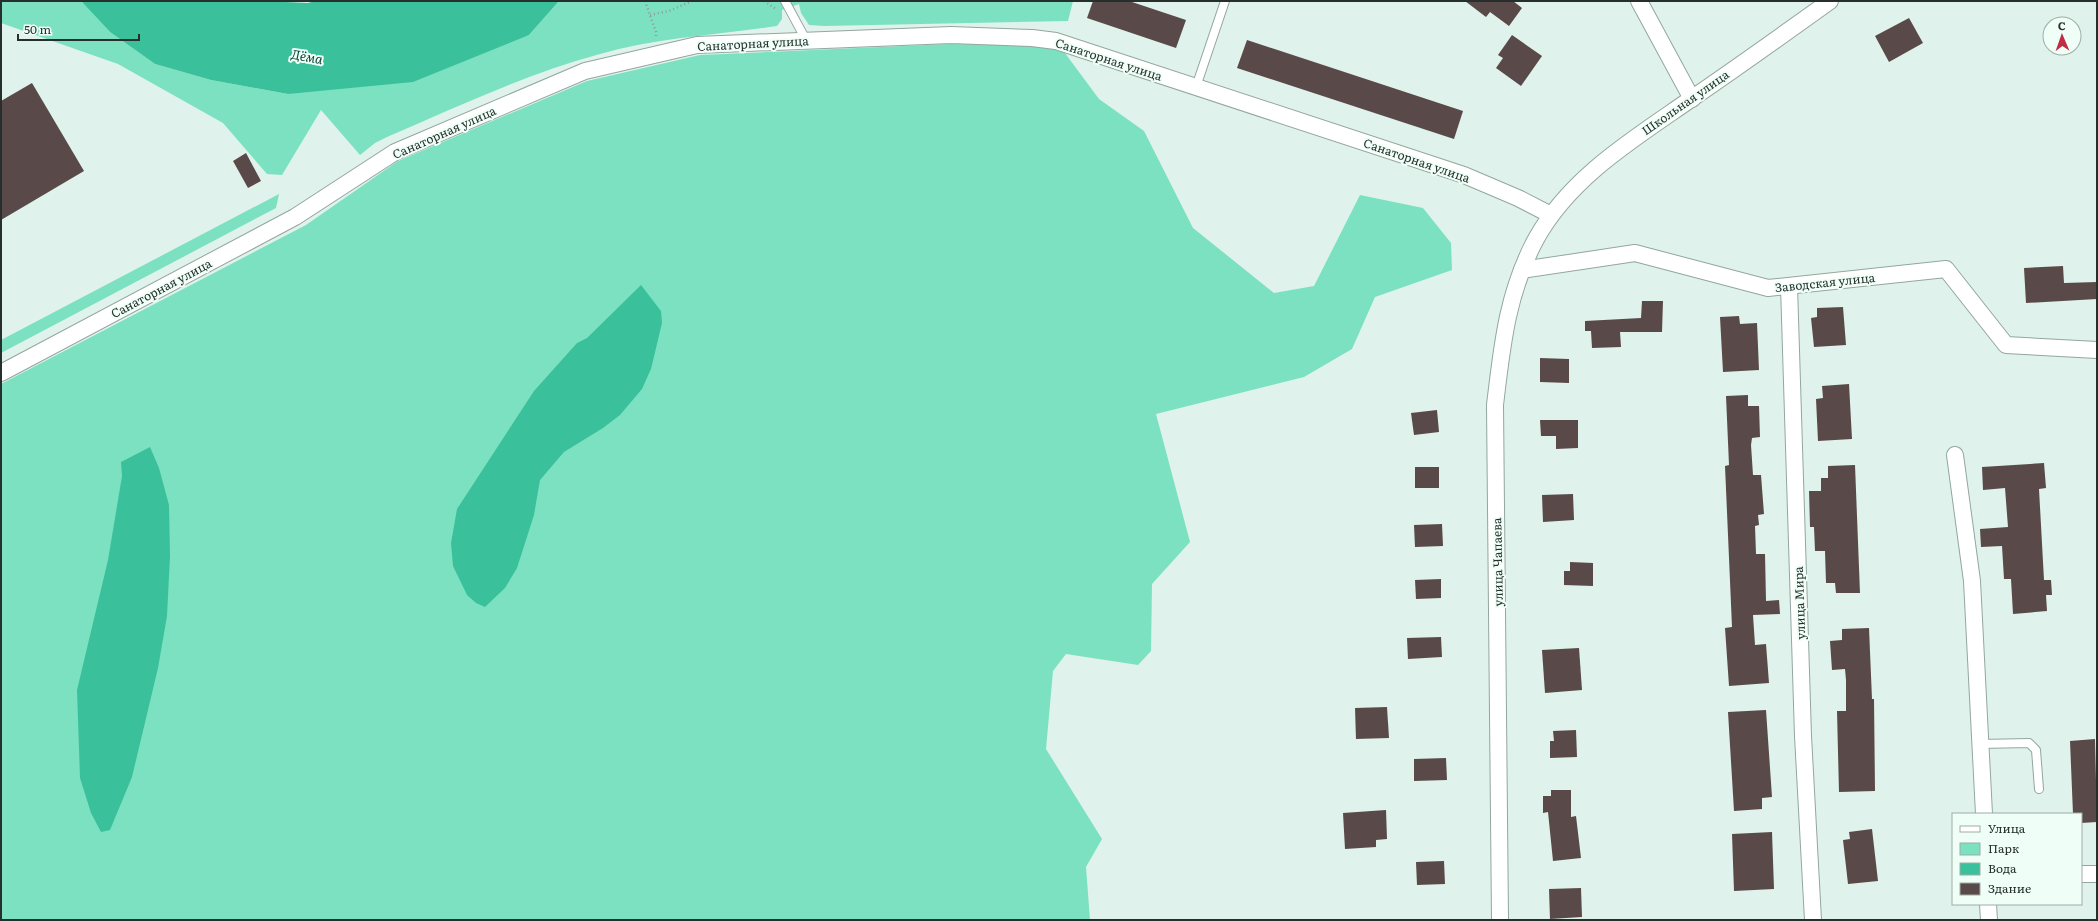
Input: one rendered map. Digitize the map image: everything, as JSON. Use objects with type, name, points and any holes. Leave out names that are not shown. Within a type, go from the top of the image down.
[{"type":"street","points":[[1639,1],[1692,99]]},
{"type":"street","name":"Школьная улица","points":[[1551,215],[1565,196],[1601,164],[1638,135],[1692,99],[1830,1]]},
{"type":"street","name":"Санаторная улица","points":[[1,373],[295,217],[395,152],[585,70],[697,45],[952,35],[1046,39],[1079,48],[1464,175],[1507,193],[1551,215]]},
{"type":"street","name":"улица Чапаева","points":[[1500,920],[1495,405],[1503,334],[1522,270],[1536,239],[1551,215]]},
{"type":"street","name":"Заводская улица","points":[[1522,270],[1635,253],[1768,288],[1946,269],[2006,345],[2097,350]]},
{"type":"street","name":"улица Мира","points":[[1789,286],[1803,736],[1813,920]]},
{"type":"street","points":[[1955,455],[1972,581],[1984,813]]},
{"type":"street","points":[[2082,874],[2097,874]]},
{"type":"street","points":[[1988,905],[1989,920]]},
{"type":"lane","points":[[785,1],[806,40]]},
{"type":"lane","points":[[1196,87],[1225,1]]},
{"type":"lane","points":[[1980,744],[2029,743],[2036,750],[2039,789]]},
{"type":"path","points":[[645,1],[656,32],[656,55]]},
{"type":"path","points":[[650,15],[669,11],[692,1]]},
{"type":"green space","points":[[1,1],[81,1],[110,32],[155,64],[211,80],[288,94],[529,35],[559,1],[1073,1],[1068,21],[824,26],[809,25],[801,13],[799,4],[782,10],[782,19],[777,26],[643,44],[600,54],[545,71],[387,137],[375,143],[360,155],[321,110],[282,175],[267,174],[223,123],[118,64],[1,23]]},
{"type":"green space","points":[[949,44],[1059,45],[1099,99],[1144,131],[1193,228],[1274,293],[1314,286],[1360,195],[1423,208],[1451,243],[1452,270],[1375,297],[1352,349],[1304,377],[1156,414],[1190,542],[1152,584],[1151,651],[1138,665],[1066,654],[1053,671],[1046,749],[1102,839],[1086,867],[1090,920],[1,920],[1,384],[306,225],[398,161],[587,81],[700,55]]},
{"type":"green space","points":[[279,194],[276,208],[1,353],[1,340]]},
{"type":"water","name":"Дёма","points":[[81,1],[263,1],[308,3],[315,1],[559,1],[529,35],[413,82],[288,94],[211,80],[155,64],[110,32]]},
{"type":"water","points":[[641,285],[661,311],[662,323],[651,369],[642,389],[620,415],[603,428],[564,452],[540,480],[534,515],[517,568],[505,588],[485,607],[476,603],[467,595],[453,566],[451,543],[457,509],[534,391],[577,343],[587,338]]},
{"type":"water","points":[[150,447],[159,468],[169,505],[170,556],[167,616],[158,668],[132,777],[110,830],[101,832],[91,813],[80,778],[77,690],[108,560],[122,476],[121,462]]},
{"type":"building","points":[[1093,1],[1129,1],[1186,20],[1176,48],[1087,18]]},
{"type":"building","points":[[1465,1],[1513,1],[1522,8],[1509,26],[1490,12],[1486,17]]},
{"type":"building","points":[[1909,18],[1923,43],[1889,62],[1875,36]]},
{"type":"building","points":[[1512,35],[1542,56],[1521,86],[1496,68],[1503,58],[1498,55]]},
{"type":"building","points":[[1247,40],[1463,111],[1454,139],[1237,68]]},
{"type":"building","points":[[32,83],[84,171],[1,220],[1,101]]},
{"type":"building","points":[[246,153],[261,181],[248,188],[233,161]]},
{"type":"building","points":[[2063,266],[2064,283],[2097,282],[2097,299],[2026,303],[2024,268]]},
{"type":"building","points":[[1642,301],[1663,301],[1662,332],[1620,332],[1621,347],[1592,348],[1591,331],[1585,331],[1585,321],[1641,318]]},
{"type":"building","points":[[1843,307],[1846,345],[1814,347],[1811,318],[1817,317],[1817,308]]},
{"type":"building","points":[[1739,316],[1740,324],[1757,323],[1759,370],[1723,372],[1720,317]]},
{"type":"building","points":[[1540,358],[1569,359],[1569,383],[1540,382]]},
{"type":"building","points":[[1849,384],[1852,439],[1818,441],[1816,399],[1823,398],[1822,386]]},
{"type":"building","points":[[1748,395],[1748,406],[1759,406],[1760,437],[1752,438],[1751,445],[1753,475],[1761,475],[1764,514],[1758,515],[1759,525],[1755,526],[1756,554],[1765,554],[1766,601],[1779,600],[1780,614],[1753,615],[1755,645],[1766,644],[1769,683],[1729,686],[1725,628],[1732,627],[1725,466],[1729,465],[1726,396]]},
{"type":"building","points":[[1437,410],[1439,432],[1414,435],[1411,413]]},
{"type":"building","points":[[1540,420],[1578,420],[1578,448],[1556,449],[1556,436],[1541,436]]},
{"type":"building","points":[[2044,463],[2046,488],[2039,489],[2044,580],[2051,580],[2052,595],[2046,595],[2047,611],[2013,614],[2011,579],[2004,579],[2002,546],[1981,547],[1980,529],[2008,527],[2005,488],[1983,490],[1982,467]]},
{"type":"building","points":[[1855,465],[1860,593],[1836,593],[1835,583],[1826,583],[1825,551],[1815,551],[1814,527],[1810,527],[1809,491],[1821,491],[1821,478],[1828,478],[1828,466]]},
{"type":"building","points":[[1415,467],[1439,467],[1439,488],[1415,488]]},
{"type":"building","points":[[1573,494],[1574,520],[1543,522],[1542,495]]},
{"type":"building","points":[[1442,524],[1443,546],[1415,547],[1414,525]]},
{"type":"building","points":[[1570,562],[1593,563],[1593,586],[1564,585],[1564,571],[1570,571]]},
{"type":"building","points":[[1441,579],[1441,598],[1416,599],[1415,580]]},
{"type":"building","points":[[1869,628],[1872,699],[1874,699],[1875,791],[1839,792],[1837,711],[1846,711],[1846,680],[1845,669],[1832,670],[1830,641],[1842,640],[1842,629]]},
{"type":"building","points":[[1441,637],[1442,657],[1408,659],[1407,638]]},
{"type":"building","points":[[1579,648],[1582,690],[1545,693],[1542,650]]},
{"type":"building","points":[[1387,707],[1389,738],[1356,739],[1355,708]]},
{"type":"building","points":[[1766,710],[1772,797],[1762,798],[1762,809],[1734,811],[1728,712]]},
{"type":"building","points":[[1576,730],[1577,757],[1550,758],[1550,741],[1554,741],[1553,731]]},
{"type":"building","points":[[2095,739],[2097,822],[2082,823],[2082,813],[2073,813],[2070,741]]},
{"type":"building","points":[[1446,758],[1447,780],[1414,781],[1414,759]]},
{"type":"building","points":[[1551,790],[1571,790],[1571,817],[1576,816],[1581,858],[1553,861],[1548,812],[1543,813],[1543,796],[1551,796]]},
{"type":"building","points":[[1386,810],[1387,839],[1376,840],[1376,847],[1345,849],[1343,813]]},
{"type":"building","points":[[1872,829],[1878,881],[1848,884],[1843,840],[1850,839],[1849,832]]},
{"type":"building","points":[[1772,832],[1774,889],[1734,891],[1732,834]]},
{"type":"building","points":[[1444,861],[1445,884],[1417,885],[1416,862]]},
{"type":"building","points":[[1581,888],[1582,917],[1550,919],[1549,889]]}]
